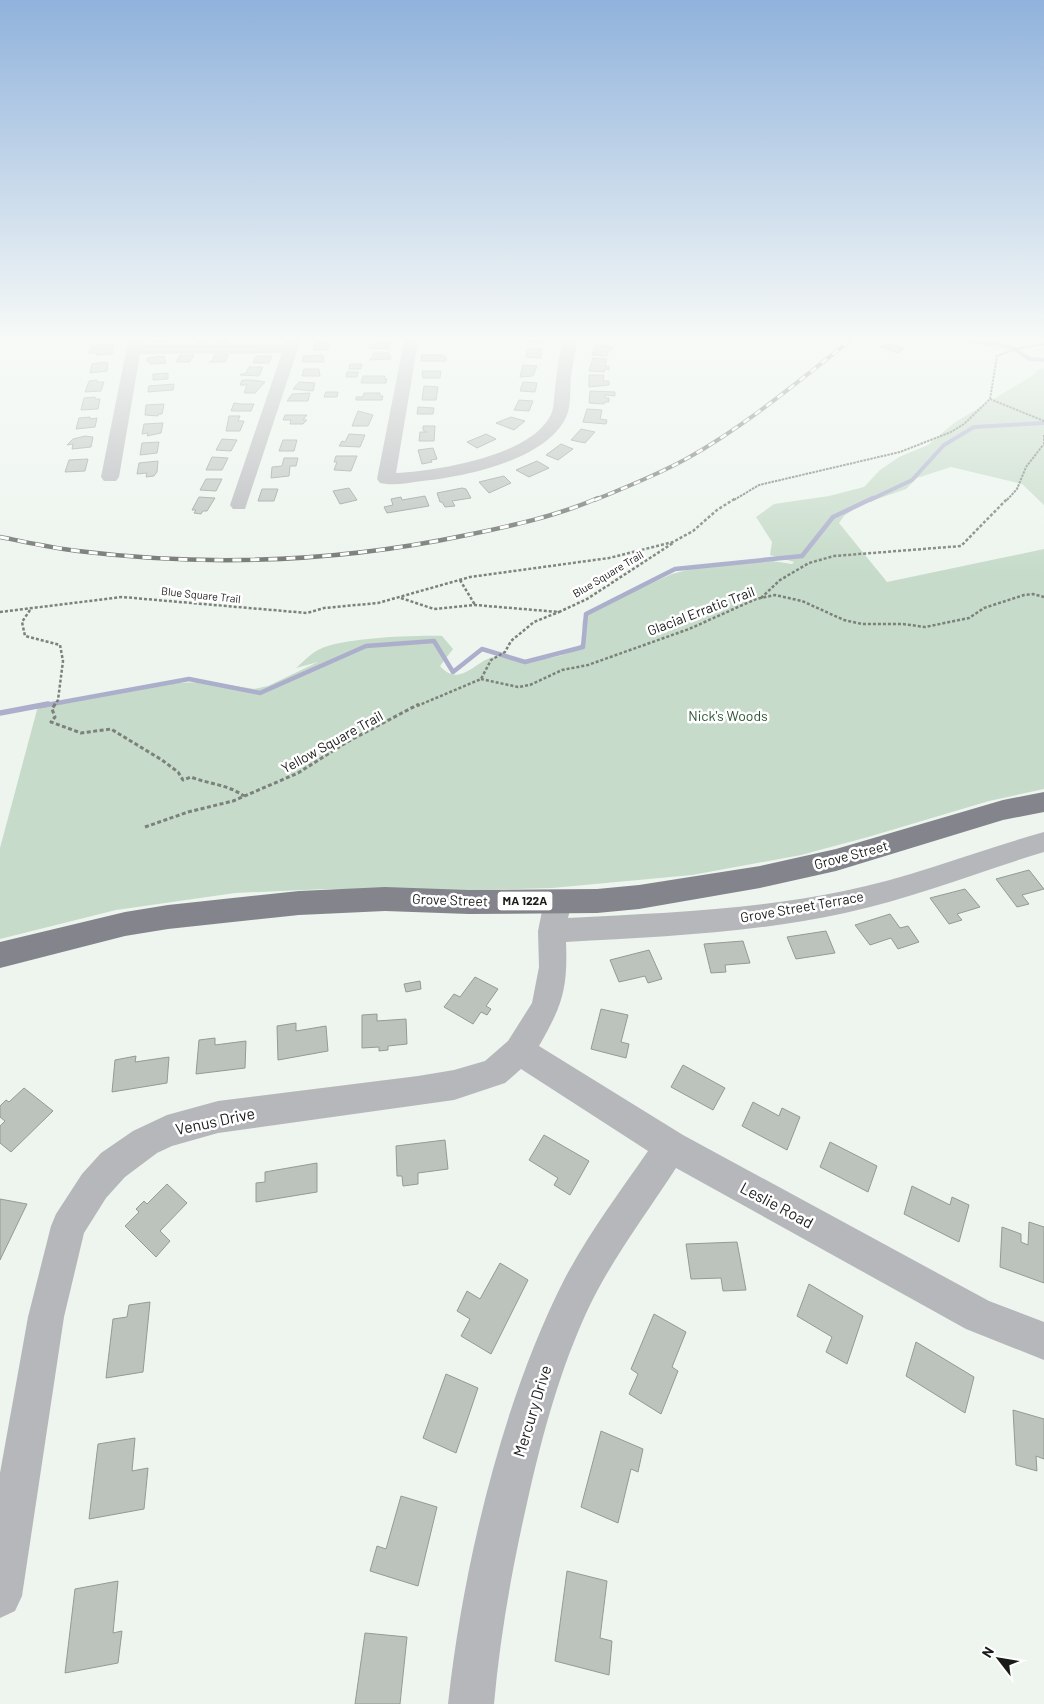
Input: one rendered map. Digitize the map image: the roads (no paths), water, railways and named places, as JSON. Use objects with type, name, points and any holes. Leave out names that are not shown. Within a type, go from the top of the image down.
[{"type":"main road","name":"Grove Street","points":[[0,955],[125,924],[168,917],[299,903],[385,899],[469,902],[555,916],[597,901],[639,897],[760,877],[836,860],[1004,810],[1044,802]]},
{"type":"street","points":[[110,478],[122,416]]},
{"type":"street","points":[[239,505],[269,416]]},
{"type":"street","points":[[398,416],[386,479],[434,476],[471,468],[520,449],[541,436],[558,416]]},
{"type":"street","name":"Grove Street Terrace","points":[[555,916],[730,920],[843,902],[932,879],[1044,842]]},
{"type":"street","name":"Venus Drive","points":[[0,1596],[46,1317],[68,1226],[94,1186],[114,1165],[145,1142],[167,1130],[218,1117],[454,1085],[494,1073],[520,1051],[546,1006],[553,967],[555,916]]},
{"type":"street","name":"Leslie Road","points":[[520,1051],[671,1147],[979,1316],[1044,1341]]},
{"type":"street","name":"Mercury Drive","points":[[471,1704],[478,1646],[493,1560],[529,1412],[559,1330],[595,1260],[671,1147]]},
{"type":"waterway","points":[[870,500],[912,480],[944,445],[974,427],[1044,423]]},
{"type":"waterway","points":[[41,706],[189,679],[260,693],[366,646],[434,641],[453,672],[482,649],[525,662],[583,647],[586,614],[675,569],[802,556],[833,517],[873,498]]},
{"type":"waterway","points":[[0,713],[48,704]]},
{"type":"railway","points":[[595,500],[641,481],[686,459],[709,446],[753,416]]},
{"type":"railway","points":[[0,537],[78,551],[176,559],[273,559],[322,556],[419,544],[484,532],[550,515],[598,498]]},
{"type":"park label","name":"Nick's Woods","points":[[728,716]]}]
